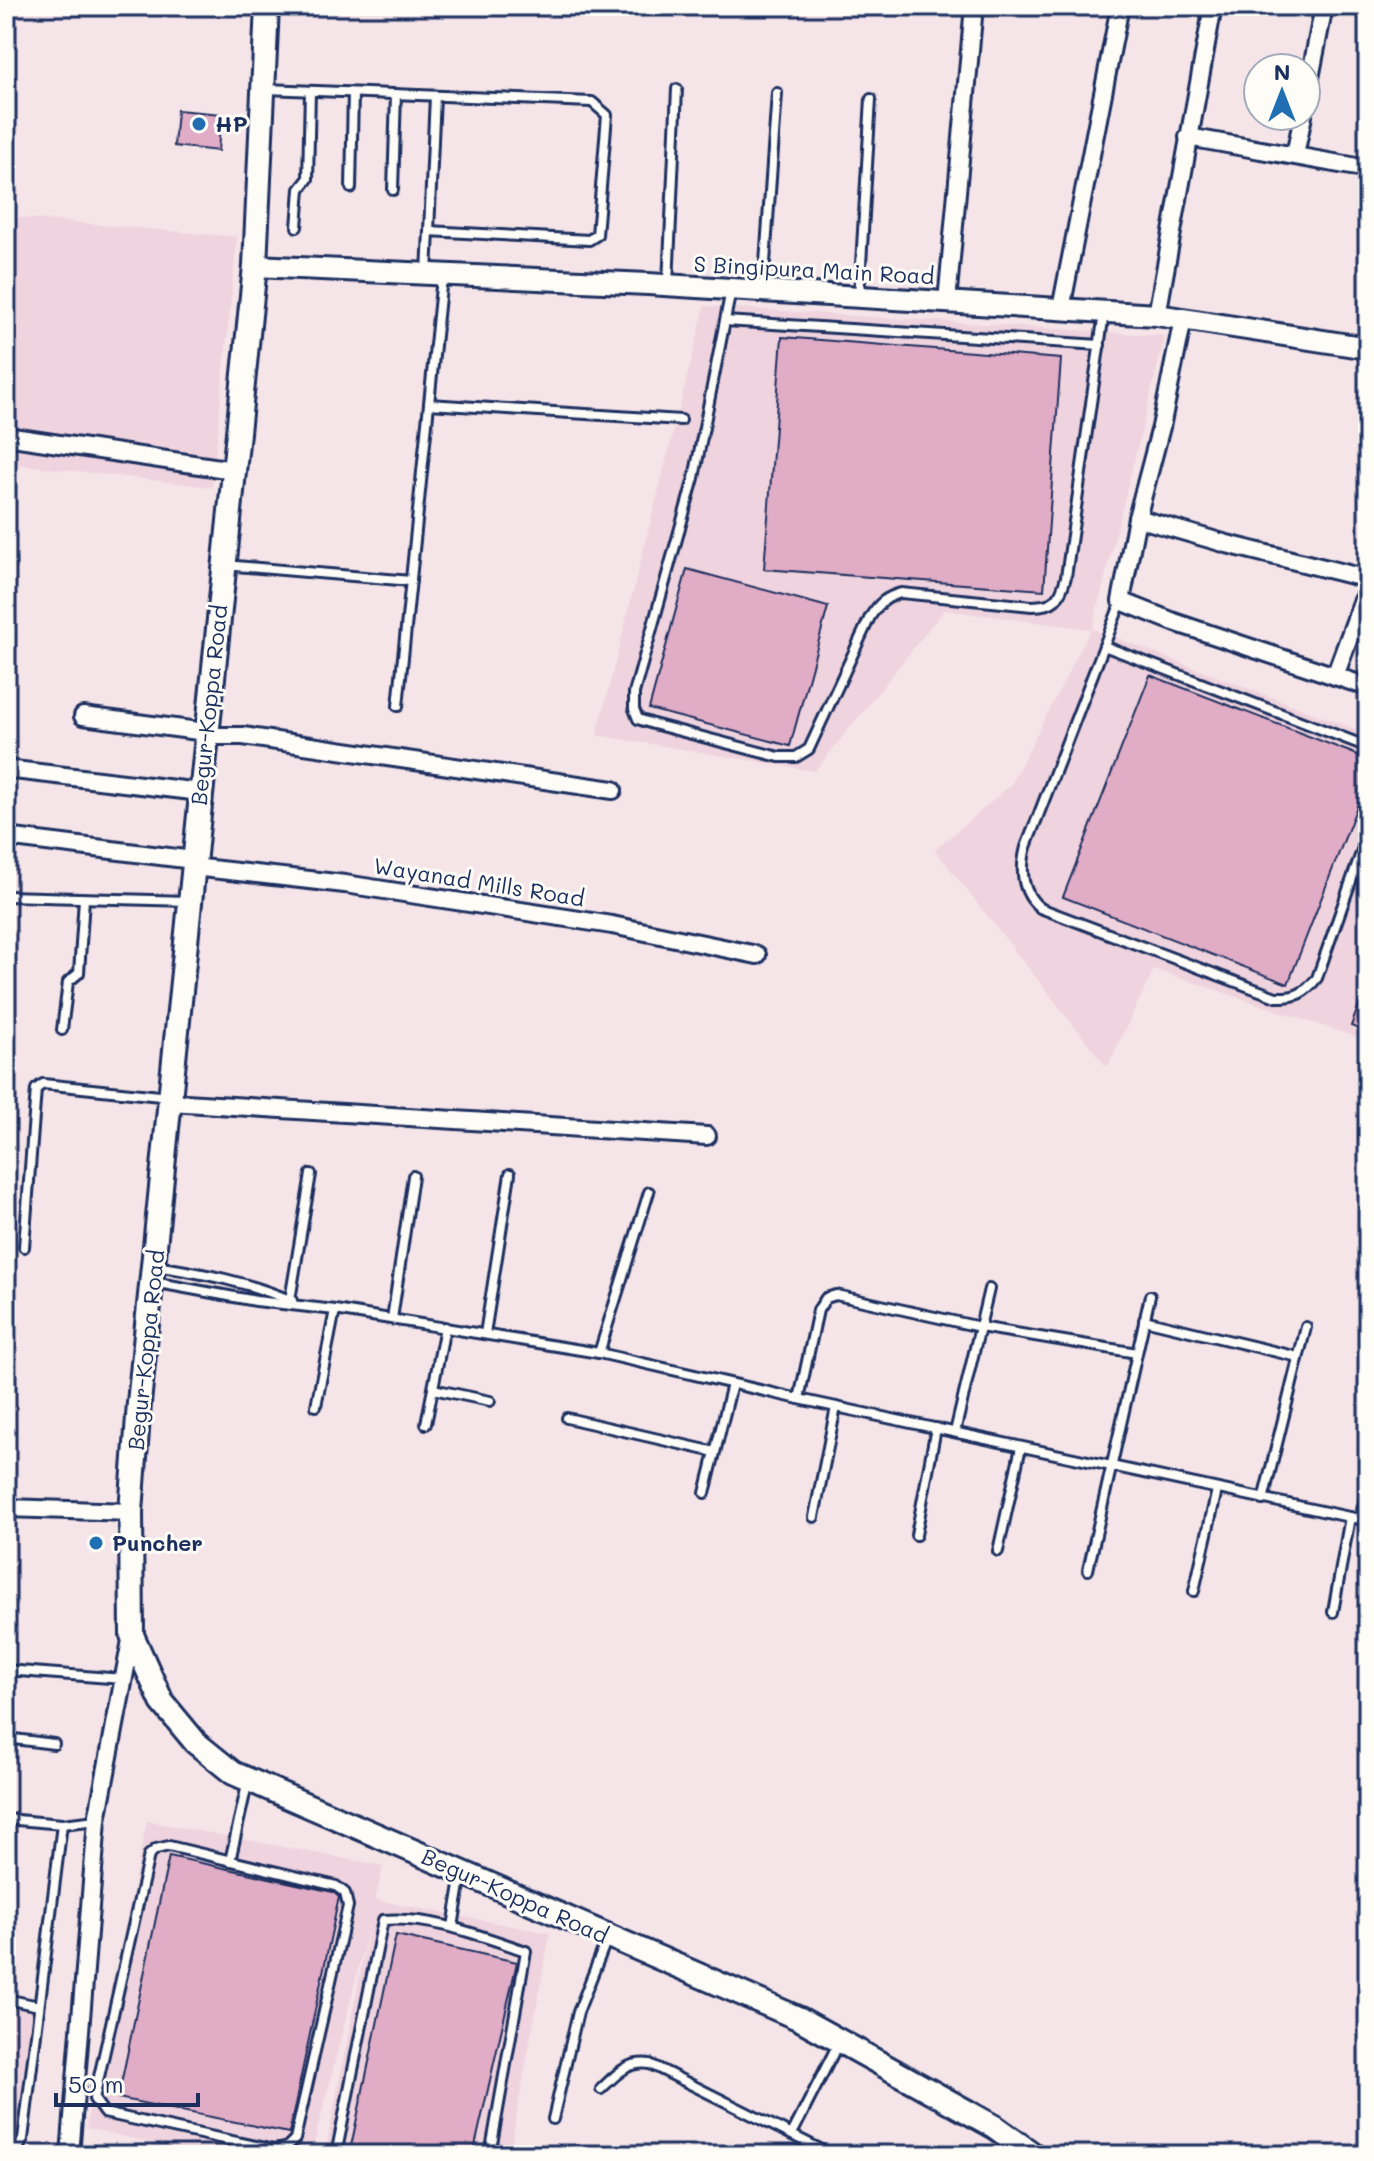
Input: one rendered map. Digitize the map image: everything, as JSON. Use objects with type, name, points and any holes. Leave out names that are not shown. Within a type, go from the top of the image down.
[{"type":"main road","name":"Begur-Koppa Road","points":[[267,6],[255,266],[139,1403],[131,1512],[132,1635],[162,1702],[196,1743],[233,1773],[800,2019],[995,2127],[1034,2155]]},
{"type":"street","points":[[947,302],[974,6]]},
{"type":"street","points":[[1061,309],[1120,6]]},
{"type":"street","points":[[1157,315],[1213,6]]},
{"type":"street","points":[[1315,52],[1324,6]]},
{"type":"street","points":[[1295,155],[1300,132]]},
{"type":"street","points":[[1188,137],[1368,168]]},
{"type":"street","name":"S Bingipura Main Road","points":[[255,266],[668,285],[1157,315],[1368,348]]},
{"type":"street","points":[[1183,319],[1121,601],[1174,622],[1368,687]]},
{"type":"street","points":[[6,436],[233,470]]},
{"type":"street","points":[[1137,518],[1368,579]]},
{"type":"street","points":[[1335,676],[1368,586]]},
{"type":"street","points":[[83,716],[613,790]]},
{"type":"street","points":[[6,769],[200,792]]},
{"type":"street","name":"Wayanad Mills Road","points":[[6,837],[612,925],[757,955]]},
{"type":"street","points":[[170,1100],[707,1136]]},
{"type":"street","points":[[6,1508],[131,1512]]},
{"type":"street","points":[[70,2155],[97,1820],[132,1635]]},
{"type":"lane","points":[[263,89],[592,102],[607,115],[597,235],[589,240],[429,231]]},
{"type":"lane","points":[[668,285],[677,89]]},
{"type":"lane","points":[[297,227],[300,189],[308,179],[310,91]]},
{"type":"lane","points":[[351,188],[353,93]]},
{"type":"lane","points":[[763,291],[777,93]]},
{"type":"lane","points":[[393,190],[396,94]]},
{"type":"lane","points":[[398,706],[429,404],[434,274],[429,231],[435,96]]},
{"type":"lane","points":[[859,297],[871,99]]},
{"type":"lane","points":[[731,289],[694,478],[634,693],[634,709],[638,719],[664,728],[779,757],[796,757],[809,749],[870,617],[888,597],[901,593],[1032,606],[1047,606],[1057,598],[1066,577],[1104,312]]},
{"type":"lane","points":[[725,321],[1100,345]]},
{"type":"lane","points":[[429,404],[681,420]]},
{"type":"lane","points":[[223,565],[411,581]]},
{"type":"lane","points":[[1121,601],[1023,861],[1023,881],[1028,898],[1040,908],[1276,997],[1291,998],[1306,992],[1317,978],[1368,833]]},
{"type":"lane","points":[[1104,646],[1368,747]]},
{"type":"lane","points":[[6,896],[189,901]]},
{"type":"lane","points":[[62,1030],[68,982],[79,973],[84,899]]},
{"type":"lane","points":[[24,1247],[36,1089],[43,1084],[170,1100]]},
{"type":"lane","points":[[290,1300],[311,1174]]},
{"type":"lane","points":[[485,1334],[510,1174]]},
{"type":"lane","points":[[392,1319],[413,1176]]},
{"type":"lane","points":[[599,1353],[649,1192]]},
{"type":"lane","points":[[154,1274],[199,1273],[255,1286],[300,1305]]},
{"type":"lane","points":[[154,1274],[256,1301],[335,1310],[599,1353],[1360,1519]]},
{"type":"lane","points":[[955,1432],[989,1289]]},
{"type":"lane","points":[[799,1399],[818,1310],[826,1298],[836,1295],[980,1327],[1137,1353]]},
{"type":"lane","points":[[1088,1570],[1150,1296]]},
{"type":"lane","points":[[316,1406],[335,1310]]},
{"type":"lane","points":[[1144,1320],[1298,1357]]},
{"type":"lane","points":[[426,1424],[445,1327]]},
{"type":"lane","points":[[1263,1500],[1306,1327]]},
{"type":"lane","points":[[705,1493],[732,1384]]},
{"type":"lane","points":[[433,1389],[490,1401]]},
{"type":"lane","points":[[814,1517],[836,1407]]},
{"type":"lane","points":[[567,1418],[715,1452]]},
{"type":"lane","points":[[916,1535],[936,1428]]},
{"type":"lane","points":[[998,1551],[1021,1447]]},
{"type":"lane","points":[[1333,1612],[1368,1486]]},
{"type":"lane","points":[[1194,1591],[1217,1490]]},
{"type":"lane","points":[[6,1670],[124,1679]]},
{"type":"lane","points":[[6,1738],[54,1744]]},
{"type":"lane","points":[[230,1861],[248,1779]]},
{"type":"lane","points":[[6,1819],[62,1824],[97,1820]]},
{"type":"lane","points":[[6,2148],[19,2151],[23,2139],[62,1824]]},
{"type":"lane","points":[[169,1846],[230,1861],[336,1886],[345,1893],[348,1906],[295,2139],[286,2148],[274,2150],[104,2113],[94,2099],[149,1855],[156,1849],[169,1846]]},
{"type":"lane","points":[[453,1927],[462,1872]]},
{"type":"lane","points":[[336,2155],[383,1920],[395,1919],[453,1927],[526,1951],[490,2155]]},
{"type":"lane","points":[[553,2119],[578,2012],[609,1936]]},
{"type":"lane","points":[[6,1999],[39,2006]]},
{"type":"lane","points":[[792,2134],[839,2041]]},
{"type":"lane","points":[[601,2089],[623,2068],[638,2062],[650,2064],[832,2155]]},
{"type":"shaded area","points":[[10,217],[237,237],[212,487],[6,463],[6,244]]},
{"type":"shaded area","points":[[705,306],[1165,336],[1092,629],[1368,734],[1368,1041],[1154,969],[1107,1067],[935,850],[1010,786],[1091,629],[944,610],[815,771],[597,735]]},
{"type":"shaded area","points":[[147,1821],[383,1866],[375,1900],[550,1933],[509,2155],[325,2155],[370,1923],[311,2155],[206,2155],[86,2128]]},
{"type":"shaded area","points":[[6,2006],[39,2006],[19,2147],[6,2155]]},
{"type":"building","points":[[177,110],[221,114],[218,151],[174,146]]},
{"type":"building","points":[[782,337],[1061,359],[1044,590],[764,569]]},
{"type":"building","points":[[687,569],[828,607],[790,746],[649,709]]},
{"type":"building","points":[[1150,675],[1368,759],[1368,778],[1288,984],[1063,897]]},
{"type":"building","points":[[1368,984],[1368,1033],[1351,1026]]},
{"type":"building","points":[[169,1856],[333,1892],[339,1897],[289,2133],[118,2098]]},
{"type":"building","points":[[396,1935],[517,1962],[473,2155],[371,2155],[350,2151]]},
{"type":"place","name":"HP","points":[[199,124]]},
{"type":"place","name":"Puncher","points":[[96,1543]]}]
